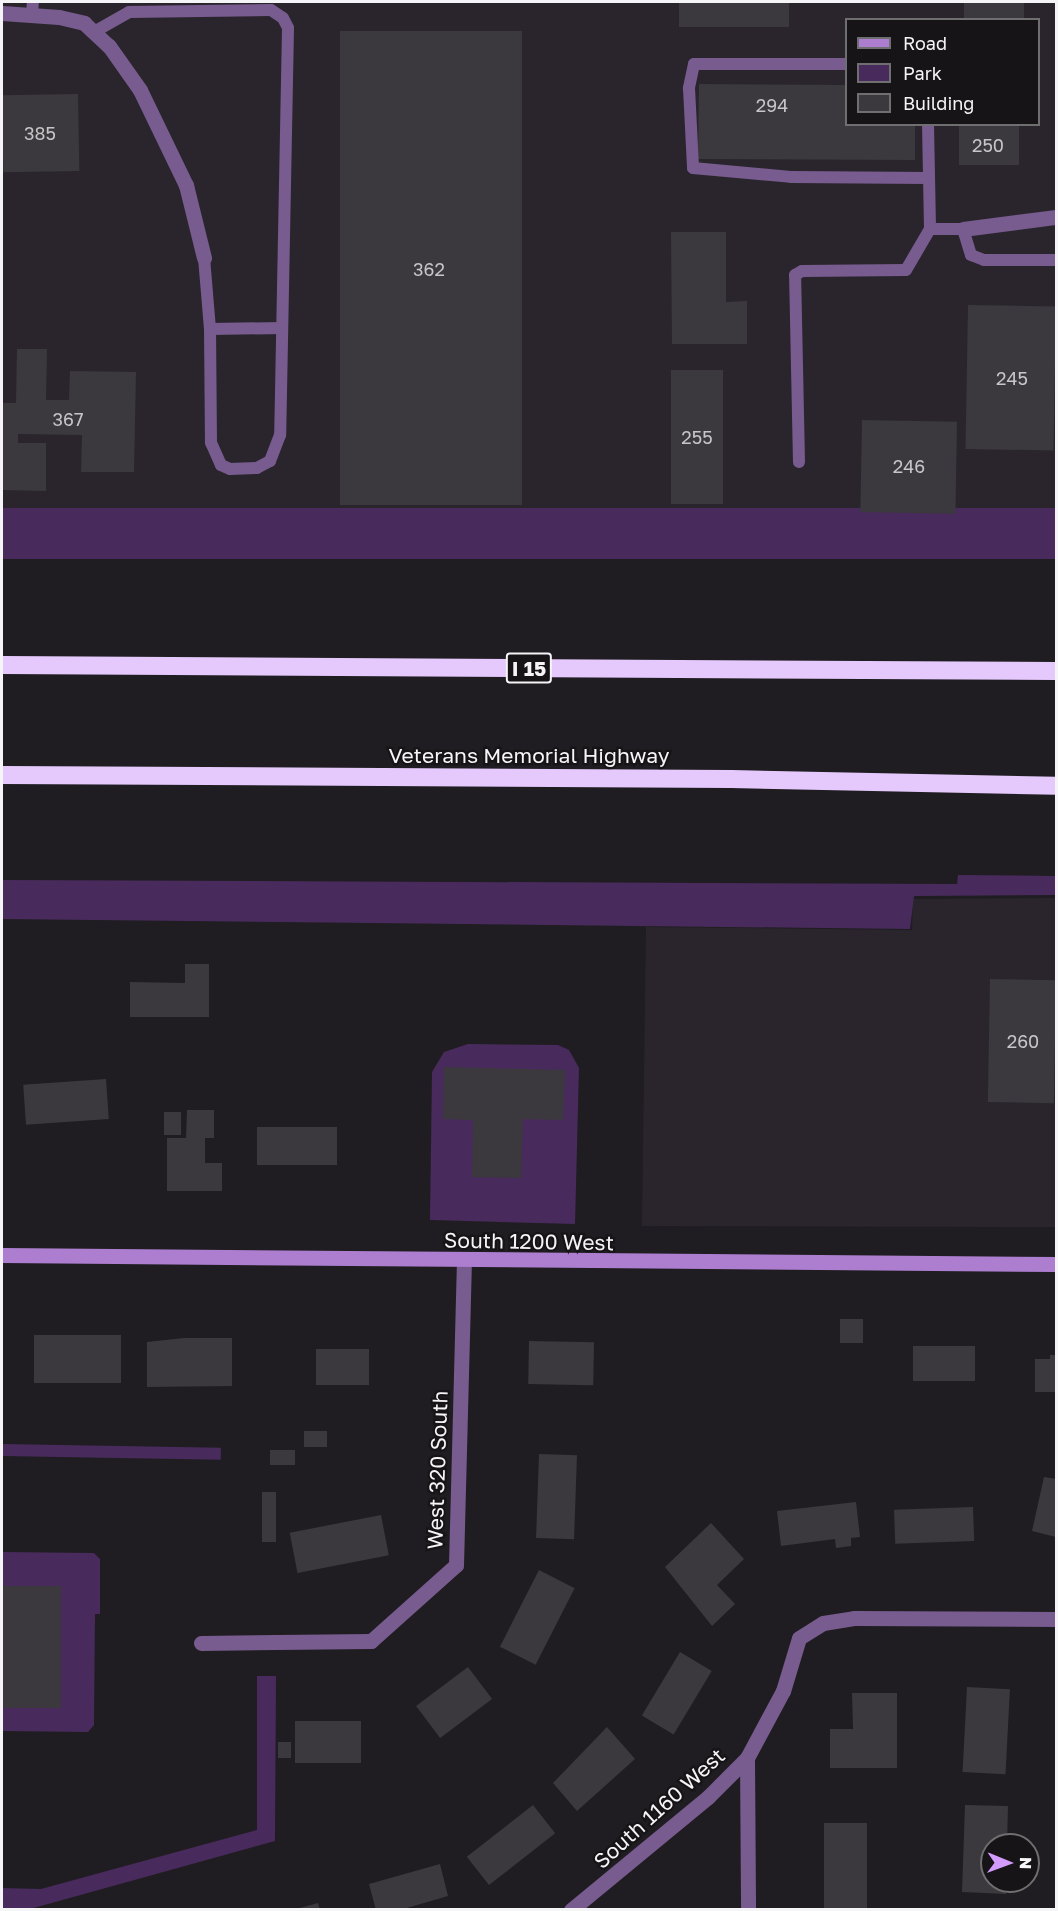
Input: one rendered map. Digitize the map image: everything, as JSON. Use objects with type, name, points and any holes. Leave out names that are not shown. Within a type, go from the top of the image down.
[{"type":"highway","name":"I 15","points":[[2,665],[1056,671]]},
{"type":"highway","name":"Veterans Memorial Highway","points":[[2,774],[731,778],[1056,786]]},
{"type":"main road","name":"South 1200 West","points":[[2,1255],[464,1262],[1056,1264]]},
{"type":"street","points":[[2,13],[32,8],[84,23],[109,46],[140,90],[186,185],[204,258]]},
{"type":"street","points":[[963,229],[1056,217]]},
{"type":"street","name":"West 320 South","points":[[201,1643],[371,1641],[456,1565],[464,1262]]},
{"type":"street","name":"South 1160 West","points":[[571,1910],[708,1797],[747,1758],[783,1691],[799,1638],[823,1623],[854,1618],[1056,1618]]},
{"type":"street","points":[[747,1758],[748,1910]]},
{"type":"lane","points":[[94,32],[129,12],[271,10],[283,18],[288,28],[278,448],[270,461],[257,468],[230,470],[215,457],[211,443],[210,329],[204,258]]},
{"type":"lane","points":[[845,64],[694,64],[688,88],[693,168],[791,177],[929,178]]},
{"type":"lane","points":[[799,462],[795,274],[802,271],[906,270],[930,229],[928,126]]},
{"type":"lane","points":[[930,229],[963,229],[971,255],[984,260],[1056,260]]},
{"type":"lane","points":[[210,329],[282,328]]},
{"type":"shaded area","points":[[2,2],[1056,2],[1056,512],[2,508]]},
{"type":"shaded area","points":[[1056,898],[1056,1227],[642,1226],[646,927],[912,930],[913,899]]},
{"type":"green space","points":[[2,508],[1056,508],[1056,559],[2,559]]},
{"type":"green space","points":[[958,875],[1056,876],[1056,895],[914,896],[910,929],[2,919],[2,880],[957,884]]},
{"type":"green space","points":[[468,1044],[558,1045],[569,1050],[579,1068],[575,1224],[430,1220],[432,1072],[444,1052]]},
{"type":"green space","points":[[2,1444],[221,1448],[221,1460],[2,1456]]},
{"type":"green space","points":[[2,1552],[94,1553],[100,1559],[100,1614],[95,1614],[94,1725],[88,1732],[2,1731]]},
{"type":"green space","points":[[257,1676],[276,1676],[275,1841],[30,1909],[2,1909],[2,1888],[41,1889],[257,1830]]},
{"type":"building","points":[[679,2],[789,2],[789,27],[679,27]]},
{"type":"building","points":[[964,2],[1024,2],[1024,18],[964,18]]},
{"type":"building","points":[[340,31],[522,31],[522,505],[340,505]]},
{"type":"building","points":[[699,84],[845,85],[845,126],[915,126],[915,160],[698,159]]},
{"type":"building","points":[[78,94],[79,171],[3,172],[2,95]]},
{"type":"building","points":[[959,126],[1019,126],[1019,165],[959,165]]},
{"type":"building","points":[[671,232],[726,232],[726,302],[747,301],[747,344],[672,344]]},
{"type":"building","points":[[968,305],[1056,307],[1053,451],[965,449]]},
{"type":"building","points":[[17,349],[47,349],[46,400],[69,400],[70,371],[136,372],[134,472],[81,472],[82,435],[18,434],[18,443],[46,443],[46,491],[3,490],[2,403],[16,403]]},
{"type":"building","points":[[671,370],[723,370],[723,504],[671,504]]},
{"type":"building","points":[[862,420],[957,422],[955,514],[860,512]]},
{"type":"building","points":[[185,964],[209,964],[209,1017],[130,1017],[130,982],[185,983]]},
{"type":"building","points":[[990,979],[1056,980],[1054,1103],[988,1102]]},
{"type":"building","points":[[444,1067],[565,1070],[563,1120],[523,1119],[521,1178],[472,1177],[473,1120],[443,1119]]},
{"type":"building","points":[[106,1079],[109,1119],[26,1125],[23,1085]]},
{"type":"building","points":[[187,1110],[214,1110],[214,1138],[205,1138],[205,1163],[222,1163],[222,1191],[167,1191],[167,1138],[186,1138]]},
{"type":"building","points":[[164,1112],[181,1112],[181,1135],[164,1135]]},
{"type":"building","points":[[257,1127],[337,1127],[337,1165],[257,1165]]},
{"type":"building","points":[[840,1319],[863,1319],[863,1343],[840,1343]]},
{"type":"building","points":[[34,1335],[121,1335],[121,1383],[34,1383]]},
{"type":"building","points":[[184,1338],[232,1338],[232,1386],[147,1387],[147,1342]]},
{"type":"building","points":[[529,1341],[594,1342],[593,1385],[528,1384]]},
{"type":"building","points":[[913,1346],[975,1346],[975,1381],[913,1381]]},
{"type":"building","points":[[316,1349],[369,1349],[369,1385],[316,1385]]},
{"type":"building","points":[[1050,1355],[1056,1355],[1056,1392],[1035,1392],[1035,1359],[1050,1359]]},
{"type":"building","points":[[304,1431],[327,1431],[327,1447],[304,1447]]},
{"type":"building","points":[[270,1450],[295,1450],[295,1465],[270,1465]]},
{"type":"building","points":[[539,1454],[577,1455],[574,1539],[536,1538]]},
{"type":"building","points":[[1044,1477],[1056,1479],[1056,1537],[1032,1531]]},
{"type":"building","points":[[262,1492],[276,1492],[276,1542],[262,1542]]},
{"type":"building","points":[[856,1502],[860,1537],[851,1538],[851,1546],[836,1548],[835,1539],[781,1546],[777,1511]]},
{"type":"building","points":[[973,1507],[974,1541],[895,1544],[894,1510]]},
{"type":"building","points":[[381,1515],[389,1555],[298,1573],[290,1533]]},
{"type":"building","points":[[711,1523],[744,1559],[717,1585],[735,1604],[712,1626],[665,1567]]},
{"type":"building","points":[[539,1570],[575,1588],[536,1665],[500,1647]]},
{"type":"building","points":[[2,1586],[61,1586],[61,1708],[2,1708]]},
{"type":"building","points":[[680,1652],[712,1671],[674,1734],[642,1715]]},
{"type":"building","points":[[468,1667],[492,1699],[440,1738],[416,1706]]},
{"type":"building","points":[[967,1687],[1010,1689],[1005,1774],[963,1772]]},
{"type":"building","points":[[852,1693],[897,1693],[897,1768],[830,1768],[830,1729],[853,1729]]},
{"type":"building","points":[[295,1721],[361,1721],[361,1763],[295,1763]]},
{"type":"building","points":[[607,1727],[635,1759],[577,1811],[553,1783]]},
{"type":"building","points":[[278,1742],[291,1742],[291,1758],[278,1758]]},
{"type":"building","points":[[533,1805],[555,1833],[489,1885],[467,1857]]},
{"type":"building","points":[[965,1805],[1008,1806],[1007,1833],[980,1833],[980,1893],[962,1892]]},
{"type":"building","points":[[824,1823],[867,1823],[867,1910],[824,1910]]},
{"type":"building","points":[[440,1864],[448,1896],[400,1910],[376,1910],[369,1884]]},
{"type":"building","points":[[318,1903],[320,1910],[296,1910],[296,1909]]}]
